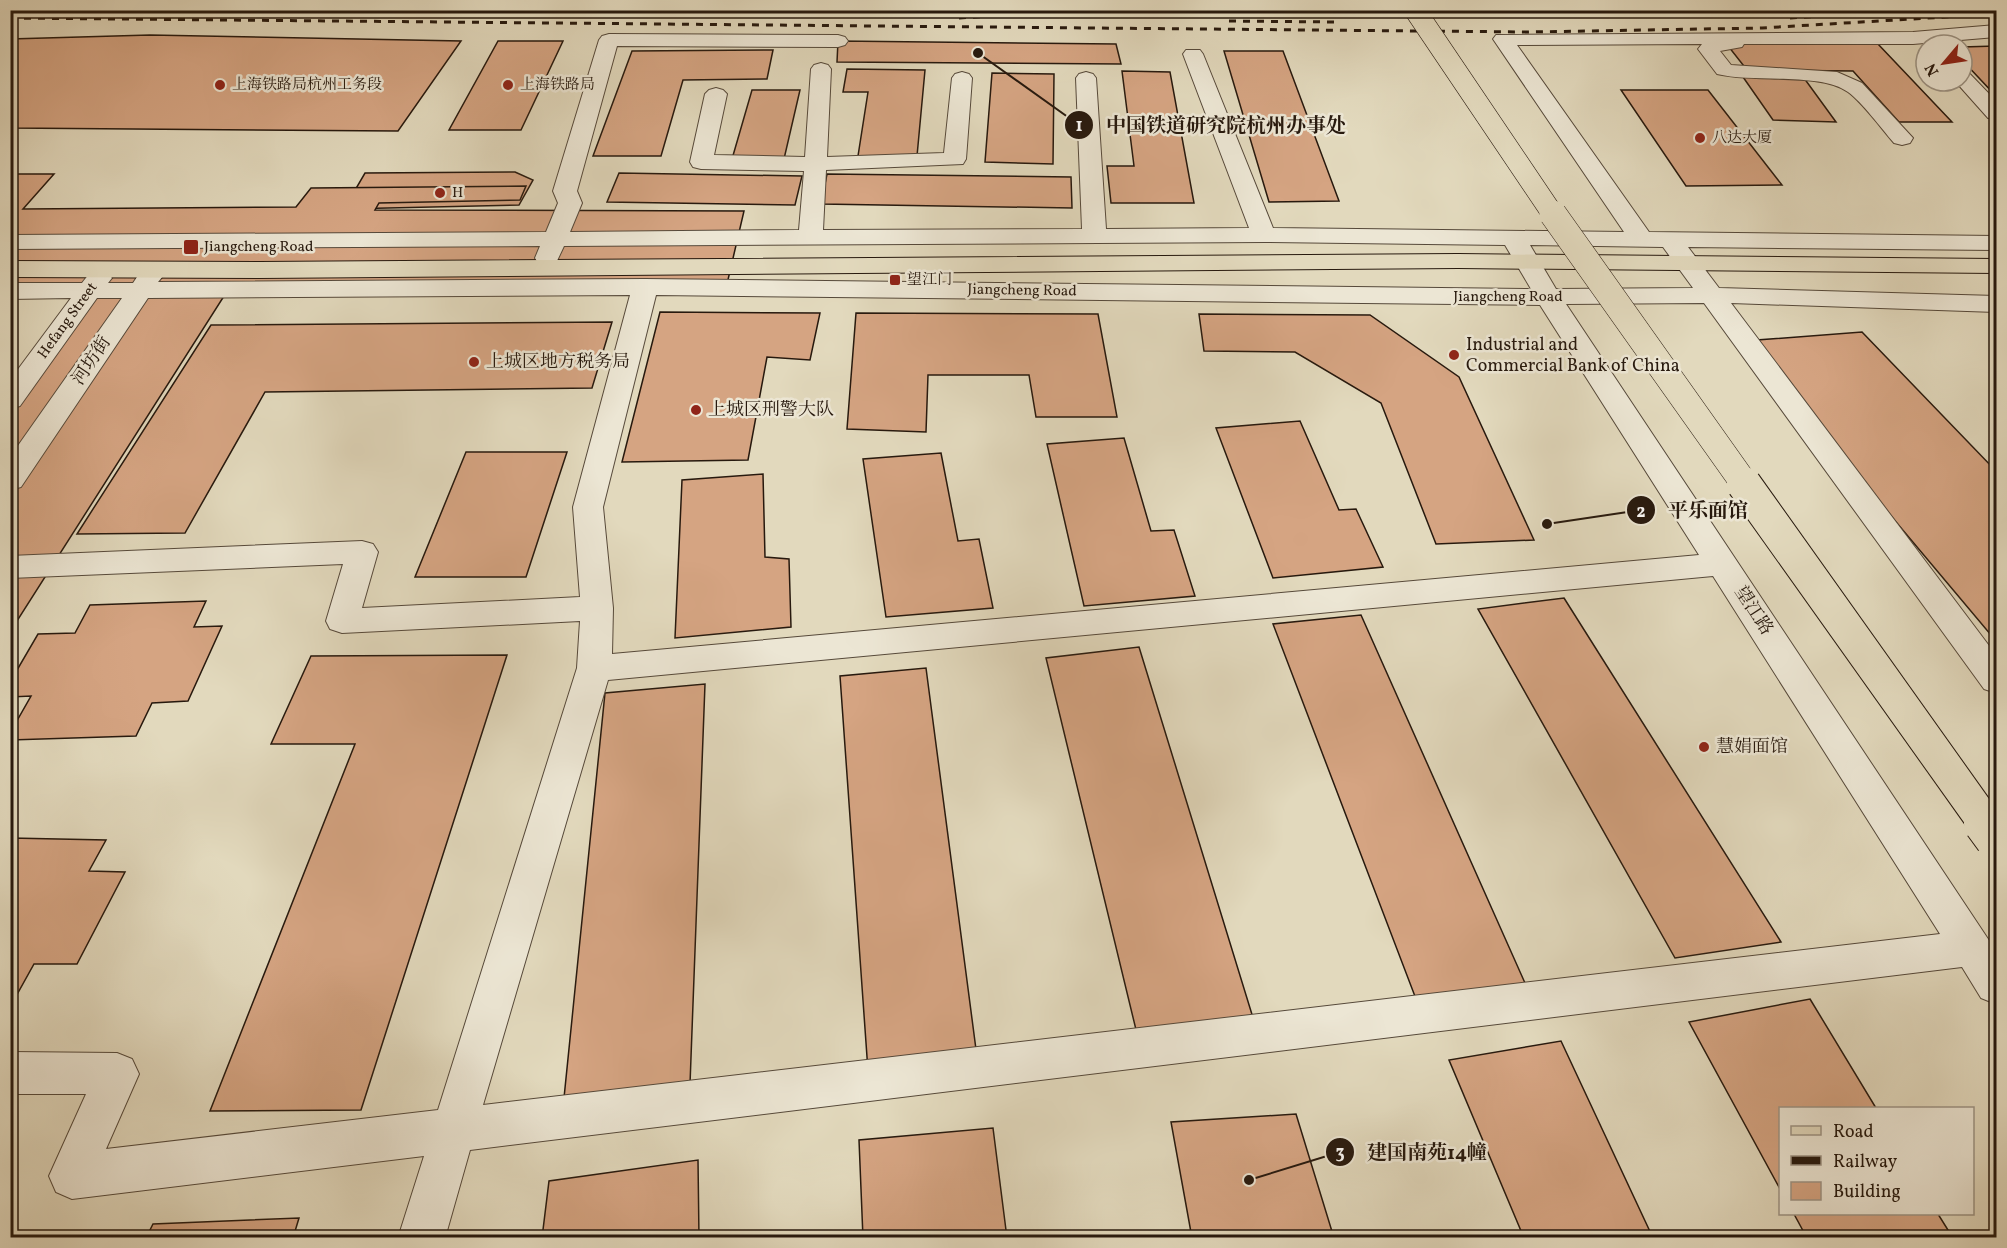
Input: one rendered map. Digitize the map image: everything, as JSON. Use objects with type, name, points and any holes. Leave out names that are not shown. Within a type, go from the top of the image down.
[{"type":"main road","points":[[1415,10],[1523,173],[1996,838]]},
{"type":"main road","name":"Jiangcheng Road","points":[[10,269],[105,269],[147,280],[543,268],[786,277],[1519,249],[1687,263],[1996,266]]},
{"type":"street","points":[[1974,35],[1996,31]]},
{"type":"street","points":[[1914,43],[1503,39],[1655,238],[1687,263],[1996,680]]},
{"type":"street","points":[[543,268],[570,203],[565,191],[609,40],[838,41]]},
{"type":"street","points":[[1974,41],[1996,40]]},
{"type":"street","points":[[1902,138],[1855,87],[1830,76],[1739,73],[1724,70],[1708,49],[1725,42],[1914,43]]},
{"type":"street","points":[[1193,54],[1264,235]]},
{"type":"street","points":[[811,237],[821,69]]},
{"type":"street","points":[[716,94],[701,162],[817,164],[955,159],[962,78]]},
{"type":"street","points":[[1086,78],[1094,236]]},
{"type":"street","points":[[1974,90],[1996,113]]},
{"type":"street","name":"Jiangcheng Road","points":[[10,242],[1264,235],[1519,249],[1655,238],[1996,243]]},
{"type":"street","name":"河坊街","points":[[10,480],[174,241]]},
{"type":"street","name":"Hefang Street","points":[[10,400],[124,242]]},
{"type":"street","name":"望江路","points":[[1519,249],[1996,985]]},
{"type":"street","name":"Jiangcheng Road","points":[[10,291],[89,291],[147,280],[645,287],[786,277],[1548,297],[1709,295],[1996,304]]},
{"type":"street","points":[[421,1238],[594,668],[597,608],[588,507],[645,287]]},
{"type":"street","points":[[10,567],[362,552],[342,621],[597,608]]},
{"type":"street","points":[[594,668],[1722,564]]},
{"type":"street","points":[[10,1073],[117,1074],[72,1176],[1972,948]]},
{"type":"building","name":"上海铁路局杭州工务段","points":[[150,35],[461,41],[398,131],[10,128],[10,39]]},
{"type":"building","name":"上海铁路局","points":[[498,41],[563,41],[521,130],[449,130]]},
{"type":"building","points":[[838,41],[1116,44],[1121,64],[837,62]]},
{"type":"building","points":[[1725,42],[1877,43],[1914,82],[1914,93],[1924,93],[1952,122],[1899,122],[1853,71],[1747,70]]},
{"type":"building","points":[[1996,46],[1996,96],[1974,73],[1974,47]]},
{"type":"building","points":[[773,50],[767,79],[683,80],[661,156],[593,156],[632,51]]},
{"type":"building","points":[[1224,51],[1283,51],[1339,201],[1269,202]]},
{"type":"building","points":[[847,69],[925,70],[917,156],[858,156],[868,92],[843,92]]},
{"type":"building","points":[[1122,71],[1170,72],[1194,203],[1111,203],[1107,166],[1134,166]]},
{"type":"building","points":[[992,73],[1054,74],[1053,164],[985,162]]},
{"type":"building","points":[[1743,77],[1804,78],[1836,122],[1773,120]]},
{"type":"building","points":[[752,90],[800,90],[784,159],[732,159]]},
{"type":"building","name":"八达大厦","points":[[1621,90],[1708,90],[1782,185],[1686,186]]},
{"type":"building","name":"H","points":[[515,172],[533,180],[519,205],[344,209],[365,173]]},
{"type":"building","points":[[619,173],[802,176],[795,205],[607,202]]},
{"type":"building","name":"Jiangcheng Road","points":[[10,174],[54,174],[23,209],[296,207],[311,188],[526,186],[520,200],[379,203],[375,210],[744,211],[727,284],[231,285],[10,632],[10,385],[86,285],[10,284]]},
{"type":"building","points":[[827,174],[1071,177],[1072,208],[821,204]]},
{"type":"building","name":"上城区刑警大队","points":[[660,312],[820,313],[810,360],[767,357],[748,460],[622,462]]},
{"type":"building","points":[[856,313],[1098,314],[1117,417],[1036,417],[1029,375],[928,375],[926,432],[847,429]]},
{"type":"building","points":[[1199,314],[1370,315],[1459,377],[1534,540],[1436,544],[1381,403],[1295,352],[1204,351]]},
{"type":"building","points":[[612,322],[592,388],[265,392],[185,533],[77,534],[211,325]]},
{"type":"building","points":[[1862,332],[1996,471],[1996,641],[1744,341]]},
{"type":"building","points":[[1300,421],[1339,510],[1356,509],[1383,567],[1273,578],[1216,428]]},
{"type":"building","points":[[1124,438],[1151,531],[1174,530],[1195,596],[1084,606],[1047,444]]},
{"type":"building","points":[[466,452],[567,452],[526,577],[415,577]]},
{"type":"building","points":[[941,453],[958,541],[979,539],[993,608],[886,617],[863,459]]},
{"type":"building","points":[[763,474],[765,557],[789,559],[791,627],[675,638],[682,480]]},
{"type":"building","points":[[1564,598],[1781,942],[1675,958],[1478,609]]},
{"type":"building","points":[[206,601],[194,627],[222,626],[188,701],[152,703],[136,736],[10,740],[10,733],[31,696],[10,697],[10,682],[38,634],[75,633],[90,605]]},
{"type":"building","points":[[1361,615],[1525,983],[1416,999],[1273,624]]},
{"type":"building","points":[[1139,647],[1254,1021],[1138,1038],[1046,658]]},
{"type":"building","points":[[507,655],[361,1110],[210,1111],[355,744],[271,744],[311,656]]},
{"type":"building","points":[[926,668],[977,1057],[868,1071],[840,676]]},
{"type":"building","points":[[705,684],[690,1084],[564,1098],[605,693]]},
{"type":"building","points":[[10,838],[106,840],[89,871],[125,872],[77,964],[34,964],[10,1007]]},
{"type":"building","points":[[1810,999],[1875,1107],[1779,1107],[1779,1187],[1689,1022]]},
{"type":"building","points":[[1561,1041],[1653,1238],[1524,1238],[1449,1060]]},
{"type":"building","points":[[1296,1114],[1334,1238],[1192,1238],[1171,1122]]},
{"type":"building","points":[[993,1128],[1007,1238],[863,1238],[859,1140]]},
{"type":"building","points":[[698,1160],[699,1238],[542,1238],[549,1181]]},
{"type":"building","points":[[1795,1215],[1939,1215],[1953,1238],[1807,1238]]},
{"type":"building","points":[[299,1218],[293,1238],[146,1238],[153,1224]]},
{"type":"railway","points":[[257,10],[548,14]]},
{"type":"railway","points":[[959,18],[1094,10]]},
{"type":"railway","points":[[1095,10],[1331,13],[1738,10]]},
{"type":"railway","points":[[1790,18],[1921,10]]},
{"type":"railway","points":[[10,18],[1528,32],[1762,28],[1996,14]]},
{"type":"railway","points":[[1229,21],[1337,22]]},
{"type":"place","name":"中国铁道研究院杭州办事处","points":[[978,53]]},
{"type":"place","name":"上海铁路局杭州工务段","points":[[220,85]]},
{"type":"place","name":"上海铁路局","points":[[508,85]]},
{"type":"place","name":"八达大厦","points":[[1700,138]]},
{"type":"place","name":"H","points":[[440,193]]},
{"type":"place","name":"Jiangcheng Road","points":[[191,247]]},
{"type":"place","name":"望江门","points":[[895,280]]},
{"type":"place","name":"Industrial and Commercial Bank of China","points":[[1454,355]]},
{"type":"place","name":"上城区地方税务局","points":[[474,362]]},
{"type":"place","name":"上城区刑警大队","points":[[696,410]]},
{"type":"place","name":"平乐面馆","points":[[1547,524]]},
{"type":"place","name":"慧娟面馆","points":[[1704,747]]},
{"type":"place","name":"建国南苑14幢","points":[[1249,1180]]}]
